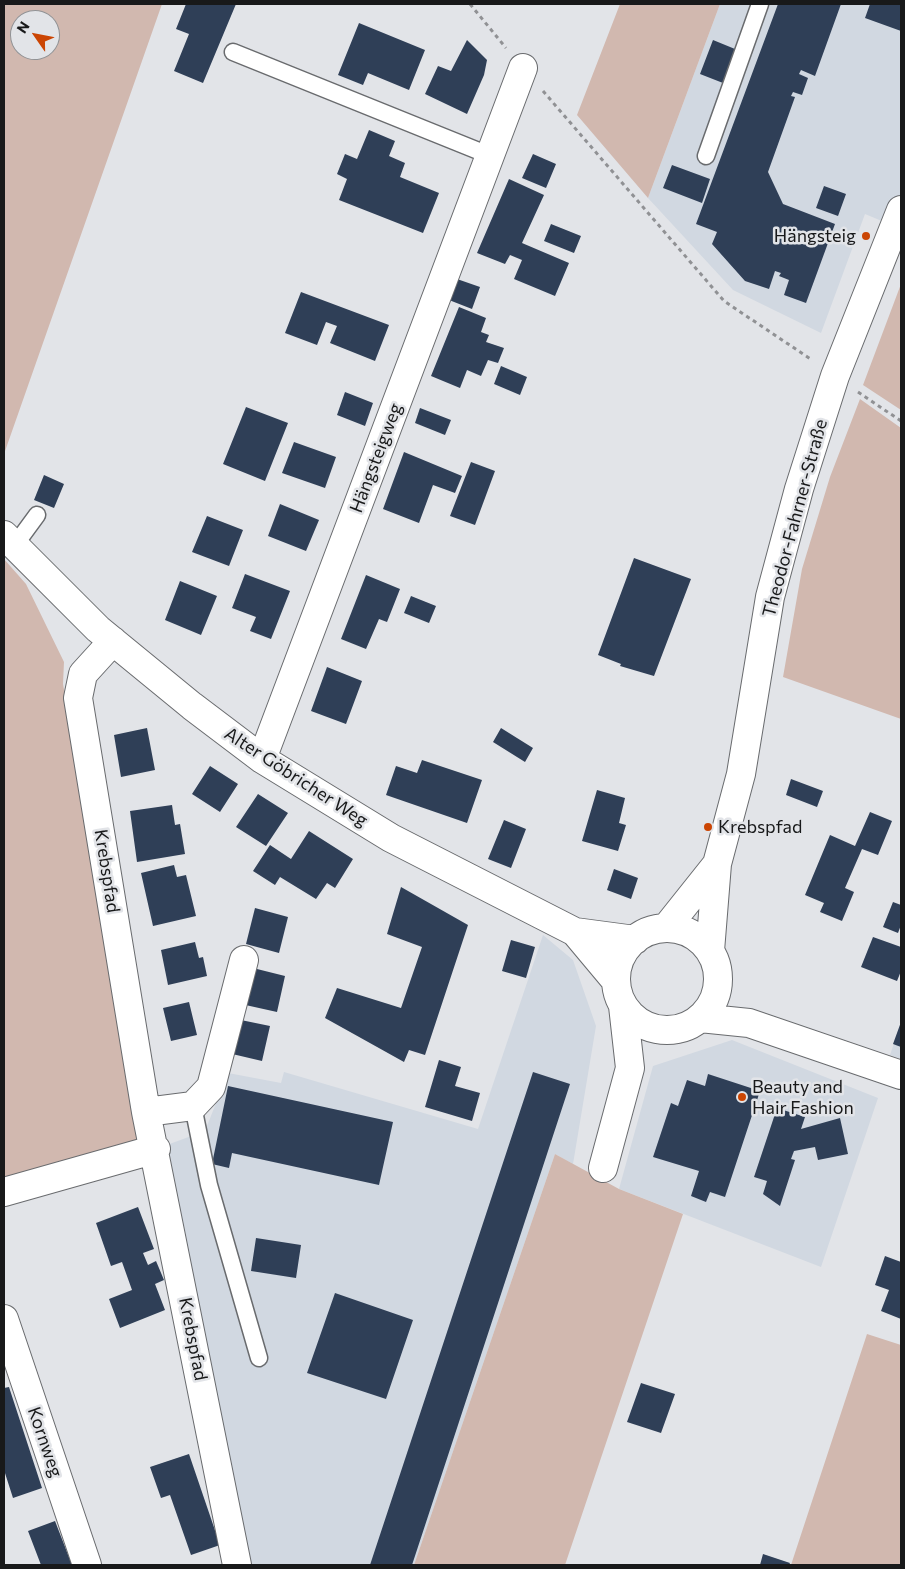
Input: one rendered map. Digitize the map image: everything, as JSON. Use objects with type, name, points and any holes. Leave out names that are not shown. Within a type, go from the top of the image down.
[{"type":"street","name":"Hängsteigweg","points":[[262,759],[523,68]]},
{"type":"street","name":"Theodor-Fahrner-Straße","points":[[710,952],[716,864],[741,774],[770,597],[799,489],[835,376],[901,210]]},
{"type":"street","name":"Alter Göbricher Weg","points":[[9,540],[113,641],[192,706],[262,759],[391,838],[576,932],[635,940]]},
{"type":"street","name":"Krebspfad","points":[[113,641],[83,674],[78,698],[146,1112],[156,1149],[237,1565]]},
{"type":"street","name":"Theodor-Fahrner-Straße","points":[[666,928],[716,864]]},
{"type":"street","points":[[603,1168],[630,1068],[620,993],[618,965],[625,951],[635,940],[653,930],[666,928],[689,933],[698,939],[710,952],[717,969],[716,990],[710,1006],[700,1018],[687,1026],[665,1030],[650,1027],[638,1021],[620,993]]},
{"type":"street","name":"Alter Göbricher Weg","points":[[576,932],[620,993]]},
{"type":"street","points":[[146,1112],[193,1106],[210,1087],[244,960]]},
{"type":"street","points":[[716,990],[749,1023]]},
{"type":"street","points":[[700,1018],[749,1023],[901,1074]]},
{"type":"street","points":[[630,1068],[665,1030]]},
{"type":"street","points":[[4,1192],[156,1149]]},
{"type":"street","name":"Kornweg","points":[[4,1319],[86,1565]]},
{"type":"lane","points":[[706,156],[760,4]]},
{"type":"lane","points":[[233,52],[491,156]]},
{"type":"lane","points":[[9,540],[38,515]]},
{"type":"lane","points":[[193,1106],[209,1185],[259,1358]]},
{"type":"path","points":[[470,4],[724,301],[901,421]]},
{"type":"shaded area","points":[[4,4],[162,4],[4,454]]},
{"type":"shaded area","points":[[620,4],[720,4],[648,198],[577,115]]},
{"type":"shaded area","points":[[720,4],[901,4],[901,229],[865,214],[821,333],[733,290],[648,198]]},
{"type":"shaded area","points":[[901,284],[901,410],[863,385]]},
{"type":"shaded area","points":[[860,399],[901,428],[901,719],[783,677],[802,569],[830,477]]},
{"type":"shaded area","points":[[4,559],[26,584],[64,662],[63,684],[126,1042],[139,1147],[4,1189]]},
{"type":"shaded area","points":[[543,935],[573,960],[596,1026],[573,1164],[555,1154],[414,1565],[248,1565],[164,1146],[205,1131],[228,1073],[281,1083],[284,1072],[478,1129]]},
{"type":"shaded area","points":[[901,1023],[901,1059],[890,1055]]},
{"type":"shaded area","points":[[732,1040],[878,1098],[821,1267],[619,1189],[653,1066]]},
{"type":"shaded area","points":[[555,1154],[619,1189],[683,1214],[565,1565],[414,1565]]},
{"type":"shaded area","points":[[867,1334],[901,1345],[901,1565],[791,1565]]},
{"type":"building","points":[[186,4],[236,4],[203,83],[174,71],[189,34],[176,29]]},
{"type":"building","points":[[778,4],[841,4],[815,76],[801,70],[799,74],[808,78],[802,95],[793,92],[791,96],[795,97],[768,172],[783,204],[835,224],[806,303],[784,295],[789,280],[779,276],[781,273],[775,271],[769,289],[745,281],[712,244],[717,232],[696,224]]},
{"type":"building","points":[[870,4],[901,4],[901,31],[865,18]]},
{"type":"building","points":[[359,23],[425,50],[409,90],[368,73],[363,85],[338,75]]},
{"type":"building","points":[[467,40],[487,60],[484,75],[467,114],[425,94],[438,66],[451,71]]},
{"type":"building","points":[[713,40],[735,49],[723,83],[700,74]]},
{"type":"building","points":[[369,130],[395,141],[389,156],[405,163],[400,177],[439,193],[423,233],[339,200],[347,179],[337,174],[345,154],[357,159]]},
{"type":"building","points":[[533,154],[556,164],[546,188],[522,178]]},
{"type":"building","points":[[672,165],[710,179],[702,203],[663,188]]},
{"type":"building","points":[[509,179],[544,195],[522,243],[569,263],[555,296],[514,279],[522,260],[510,255],[505,264],[477,253]]},
{"type":"building","points":[[824,186],[846,194],[838,216],[816,208]]},
{"type":"building","points":[[551,224],[581,236],[574,253],[544,241]]},
{"type":"building","points":[[457,279],[480,287],[472,309],[449,300]]},
{"type":"building","points":[[301,292],[389,325],[375,361],[330,343],[337,326],[326,322],[317,345],[285,333]]},
{"type":"building","points":[[459,307],[486,318],[481,332],[489,335],[486,342],[504,348],[498,363],[488,360],[481,376],[467,370],[460,388],[431,376]]},
{"type":"building","points":[[501,366],[527,377],[520,395],[494,384]]},
{"type":"building","points":[[345,392],[373,403],[365,426],[337,415]]},
{"type":"building","points":[[246,407],[288,423],[265,481],[223,464]]},
{"type":"building","points":[[420,408],[451,420],[445,435],[415,423]]},
{"type":"building","points":[[294,442],[336,457],[325,488],[282,473]]},
{"type":"building","points":[[404,452],[462,476],[455,493],[433,485],[419,523],[383,509]]},
{"type":"building","points":[[471,462],[495,471],[475,525],[450,516]]},
{"type":"building","points":[[44,475],[64,484],[54,508],[34,500]]},
{"type":"building","points":[[280,504],[319,520],[306,551],[268,536]]},
{"type":"building","points":[[207,516],[243,530],[229,566],[192,552]]},
{"type":"building","points":[[634,558],[691,579],[654,676],[620,666],[621,664],[598,655]]},
{"type":"building","points":[[245,574],[290,591],[271,639],[250,631],[256,617],[232,608]]},
{"type":"building","points":[[366,575],[400,589],[387,622],[379,619],[366,649],[341,639]]},
{"type":"building","points":[[180,581],[217,596],[201,635],[165,620]]},
{"type":"building","points":[[411,596],[436,606],[429,623],[404,613]]},
{"type":"building","points":[[327,667],[362,681],[346,724],[311,711]]},
{"type":"building","points":[[147,728],[155,770],[121,777],[114,735]]},
{"type":"building","points":[[501,728],[533,748],[525,762],[493,742]]},
{"type":"building","points":[[422,760],[482,780],[467,823],[386,795],[396,766],[417,773]]},
{"type":"building","points":[[210,766],[238,784],[220,812],[192,794]]},
{"type":"building","points":[[791,779],[823,791],[817,807],[786,795]]},
{"type":"building","points":[[597,790],[625,798],[619,823],[626,825],[618,851],[582,841]]},
{"type":"building","points":[[258,794],[288,813],[266,846],[236,827]]},
{"type":"building","points":[[172,805],[175,825],[180,824],[185,854],[137,862],[130,811]]},
{"type":"building","points":[[870,812],[892,821],[878,855],[862,849],[845,888],[854,892],[842,921],[820,912],[824,903],[805,895],[830,835],[855,846]]},
{"type":"building","points":[[504,820],[526,829],[511,868],[488,859]]},
{"type":"building","points":[[309,831],[353,859],[335,888],[327,883],[316,899],[280,877],[275,885],[253,871],[270,845],[291,859]]},
{"type":"building","points":[[174,865],[177,877],[186,875],[196,916],[153,926],[141,873]]},
{"type":"building","points":[[614,869],[638,878],[631,899],[607,890]]},
{"type":"building","points":[[401,887],[468,925],[425,1055],[409,1050],[404,1062],[325,1018],[337,988],[401,1008],[422,947],[387,934]]},
{"type":"building","points":[[893,902],[901,905],[901,925],[898,933],[883,927]]},
{"type":"building","points":[[255,908],[288,917],[279,953],[246,944]]},
{"type":"building","points":[[873,937],[901,947],[901,971],[897,981],[861,967]]},
{"type":"building","points":[[511,940],[535,947],[526,978],[502,971]]},
{"type":"building","points":[[195,942],[199,958],[203,957],[207,976],[168,985],[161,950]]},
{"type":"building","points":[[249,967],[285,976],[277,1012],[241,1004]]},
{"type":"building","points":[[189,1002],[197,1035],[171,1041],[163,1008]]},
{"type":"building","points":[[236,1019],[270,1026],[262,1061],[228,1053]]},
{"type":"building","points":[[901,1022],[901,1047],[893,1044]]},
{"type":"building","points":[[439,1060],[461,1067],[455,1086],[480,1093],[472,1121],[425,1107]]},
{"type":"building","points":[[533,1072],[570,1084],[412,1565],[370,1565]]},
{"type":"building","points":[[708,1074],[760,1091],[725,1197],[710,1192],[706,1202],[691,1196],[699,1171],[653,1157],[671,1103],[678,1106],[687,1080],[705,1086]]},
{"type":"building","points":[[228,1086],[393,1122],[379,1185],[232,1153],[229,1168],[212,1164]]},
{"type":"building","points":[[777,1108],[805,1117],[801,1129],[840,1118],[848,1154],[818,1160],[815,1147],[794,1151],[791,1159],[795,1160],[780,1206],[763,1194],[767,1181],[754,1177]]},
{"type":"building","points":[[138,1207],[154,1249],[143,1253],[148,1265],[156,1261],[164,1280],[155,1284],[165,1310],[120,1328],[109,1299],[132,1290],[122,1262],[111,1266],[96,1223]]},
{"type":"building","points":[[256,1238],[301,1245],[296,1278],[251,1271]]},
{"type":"building","points":[[885,1256],[901,1262],[901,1319],[881,1311],[889,1290],[875,1285]]},
{"type":"building","points":[[335,1293],[413,1320],[386,1399],[307,1373]]},
{"type":"building","points":[[641,1383],[675,1394],[661,1433],[627,1422]]},
{"type":"building","points":[[9,1387],[42,1488],[13,1498],[4,1470],[4,1388]]},
{"type":"building","points":[[189,1454],[220,1545],[191,1555],[170,1495],[161,1498],[150,1467]]},
{"type":"building","points":[[55,1521],[72,1565],[41,1565],[28,1531]]},
{"type":"building","points":[[763,1554],[790,1563],[789,1565],[760,1565]]},
{"type":"place","name":"Hängsteig","points":[[866,236]]},
{"type":"place","name":"Krebspfad","points":[[708,827]]},
{"type":"place","name":"Beauty and Hair Fashion","points":[[742,1097]]}]
